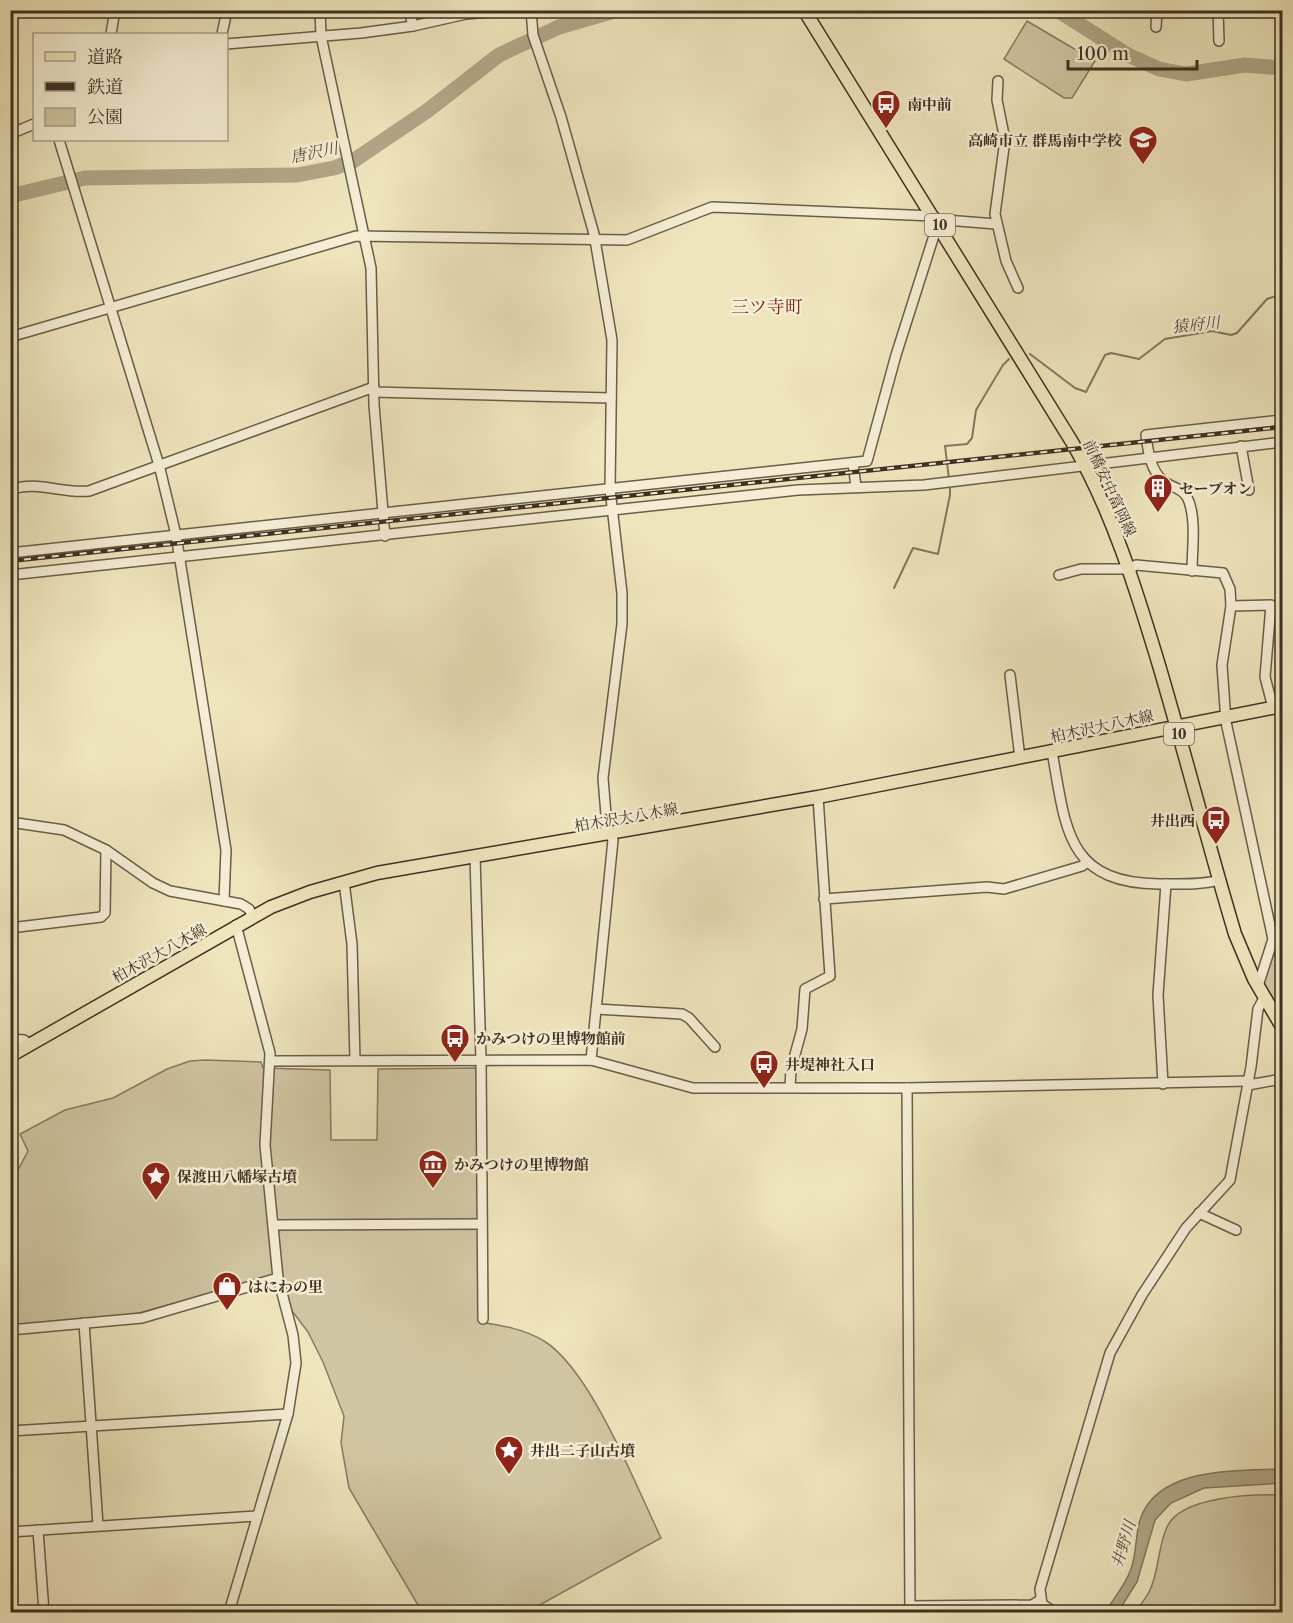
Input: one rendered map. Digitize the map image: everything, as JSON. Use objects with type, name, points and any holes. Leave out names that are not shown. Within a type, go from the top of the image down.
[{"type":"main road","name":"前橋安中富岡線","points":[[804,10],[936,219],[1086,465],[1115,529],[1177,726],[1235,934],[1264,998],[1282,1027]]},
{"type":"main road","name":"柏木沢大八木線","points":[[10,1056],[236,925],[284,900],[344,882],[386,871],[610,835],[818,797],[1277,707]]},
{"type":"street","points":[[111,33],[115,10]]},
{"type":"street","points":[[222,33],[227,10]]},
{"type":"street","points":[[320,10],[321,36],[371,273],[374,389],[385,536]]},
{"type":"street","points":[[409,10],[413,26]]},
{"type":"street","points":[[228,44],[413,26],[454,13],[515,10]]},
{"type":"street","points":[[531,10],[533,35],[561,117],[596,241],[612,340],[610,489],[622,593],[622,624],[603,778],[610,835],[613,840],[591,1060]]},
{"type":"street","points":[[1156,27],[1157,10]]},
{"type":"street","points":[[1218,10],[1219,41]]},
{"type":"street","points":[[998,81],[997,100],[1005,140],[997,188],[996,224],[1006,261],[1018,288]]},
{"type":"street","points":[[10,134],[33,124]]},
{"type":"street","points":[[59,141],[159,465],[176,535],[216,802],[226,850],[224,901]]},
{"type":"street","points":[[10,337],[363,236],[627,240],[712,207],[996,224]]},
{"type":"street","points":[[10,553],[867,461],[936,219]]},
{"type":"street","points":[[10,490],[30,485],[69,491],[89,491],[374,389],[611,398]]},
{"type":"street","points":[[1192,571],[1190,503],[1183,492],[1163,481],[1149,457],[1146,435],[1282,420]]},
{"type":"street","points":[[10,575],[613,512],[798,490],[924,485],[1282,442]]},
{"type":"street","points":[[1241,446],[1249,490]]},
{"type":"street","points":[[853,463],[855,487]]},
{"type":"street","points":[[1059,576],[1081,569],[1127,569],[1136,566],[1223,573],[1230,588],[1231,606],[1222,665],[1226,716],[1274,939]]},
{"type":"street","points":[[1231,606],[1271,605],[1265,677],[1277,707]]},
{"type":"street","points":[[1270,631],[1282,631]]},
{"type":"street","points":[[1010,675],[1020,758]]},
{"type":"street","points":[[1052,752],[1066,828],[1076,849],[1087,862],[1128,882],[1166,884],[1220,880]]},
{"type":"street","points":[[790,1088],[792,1062],[802,1029],[805,989],[830,976],[818,797]]},
{"type":"street","points":[[10,822],[64,830],[106,850],[160,888],[245,906],[253,917]]},
{"type":"street","points":[[10,928],[101,917],[105,913],[106,850]]},
{"type":"street","points":[[475,857],[481,1060],[483,1319]]},
{"type":"street","points":[[824,899],[965,889],[1004,889],[1082,866],[1087,862]]},
{"type":"street","points":[[344,882],[352,944],[356,1060]]},
{"type":"street","points":[[1162,1084],[1158,1008],[1166,884]]},
{"type":"street","points":[[230,1612],[256,1516],[288,1414],[295,1376],[295,1353],[278,1278],[264,1130],[271,1061],[236,925]]},
{"type":"street","points":[[1258,986],[1274,939],[1282,930]]},
{"type":"street","points":[[1054,1612],[1040,1600],[1040,1589],[1110,1353],[1142,1294],[1186,1228],[1230,1180],[1248,1083],[1258,1009],[1264,998]]},
{"type":"street","points":[[596,1009],[682,1014],[689,1018],[715,1047]]},
{"type":"street","points":[[10,1039],[24,1040],[29,1045]]},
{"type":"street","points":[[271,1061],[591,1060],[675,1085],[693,1088],[907,1088],[1248,1083],[1282,1079]]},
{"type":"street","points":[[907,1088],[910,1609],[1032,1605],[1040,1600]]},
{"type":"street","points":[[1199,1213],[1236,1230]]},
{"type":"street","points":[[273,1226],[481,1224]]},
{"type":"street","points":[[10,1330],[142,1318],[278,1278]]},
{"type":"street","points":[[84,1323],[98,1525]]},
{"type":"street","points":[[10,1431],[288,1414]]},
{"type":"street","points":[[10,1532],[256,1516]]},
{"type":"street","points":[[38,1530],[44,1612]]},
{"type":"green space","points":[[1027,21],[1095,61],[1072,98],[1064,98],[1004,59]]},
{"type":"green space","points":[[1282,935],[1282,1016],[1264,988],[1264,982],[1276,942]]},
{"type":"green space","points":[[190,1061],[261,1062],[263,1068],[330,1070],[331,1140],[377,1140],[378,1069],[477,1068],[479,1322],[529,1333],[544,1341],[579,1377],[611,1431],[661,1538],[527,1612],[422,1612],[349,1488],[341,1443],[344,1416],[323,1362],[308,1332],[292,1311],[283,1279],[271,1276],[132,1315],[11,1325],[11,1183],[28,1151],[20,1134],[65,1110],[113,1098],[167,1069]]},
{"type":"green space","points":[[1282,1495],[1282,1612],[1135,1612],[1150,1590],[1164,1534],[1175,1517],[1187,1509],[1219,1499]]},
{"type":"shaded area","points":[[1282,1469],[1282,1483],[1204,1488],[1171,1503],[1155,1520],[1137,1582],[1118,1612],[1105,1612],[1129,1575],[1140,1520],[1149,1502],[1163,1490],[1201,1475],[1244,1470]]},
{"type":"waterway","name":"唐沢川","points":[[10,196],[85,178],[297,175],[334,168],[353,161],[427,111],[499,55],[559,27],[618,10]]},
{"type":"waterway","name":"唐沢川","points":[[1057,10],[1128,55],[1159,69],[1186,74],[1245,65],[1282,68]]},
{"type":"waterway","name":"猿府川","points":[[1030,354],[1075,388],[1086,392],[1105,355],[1111,353],[1139,359],[1165,339],[1212,331],[1231,335],[1237,333],[1267,299],[1282,294]]},
{"type":"waterway","name":"猿府川","points":[[949,479],[945,446],[967,444],[972,438],[976,410],[1009,359]]},
{"type":"waterway","name":"猿府川","points":[[894,588],[913,548],[938,554],[950,495],[950,484]]},
{"type":"railway","points":[[10,561],[1282,427]]},
{"type":"place","name":"南中前","points":[[886,130]]},
{"type":"place","name":"高崎市立 群馬南中学校","points":[[1143,166]]},
{"type":"place","name":"セーブオン","points":[[1158,514]]},
{"type":"place","name":"井出西","points":[[1216,846]]},
{"type":"place","name":"かみつけの里博物館前","points":[[455,1064]]},
{"type":"place","name":"井堤神社入口","points":[[764,1090]]},
{"type":"place","name":"かみつけの里博物館","points":[[433,1190]]},
{"type":"place","name":"保渡田八幡塚古墳","points":[[156,1202]]},
{"type":"place","name":"はにわの里","points":[[227,1312]]},
{"type":"place","name":"井出二子山古墳","points":[[509,1476]]},
{"type":"district","name":"三ツ寺町","points":[[767,307]]},
{"type":"water label","name":"井野川","points":[[1123,1544]]}]
